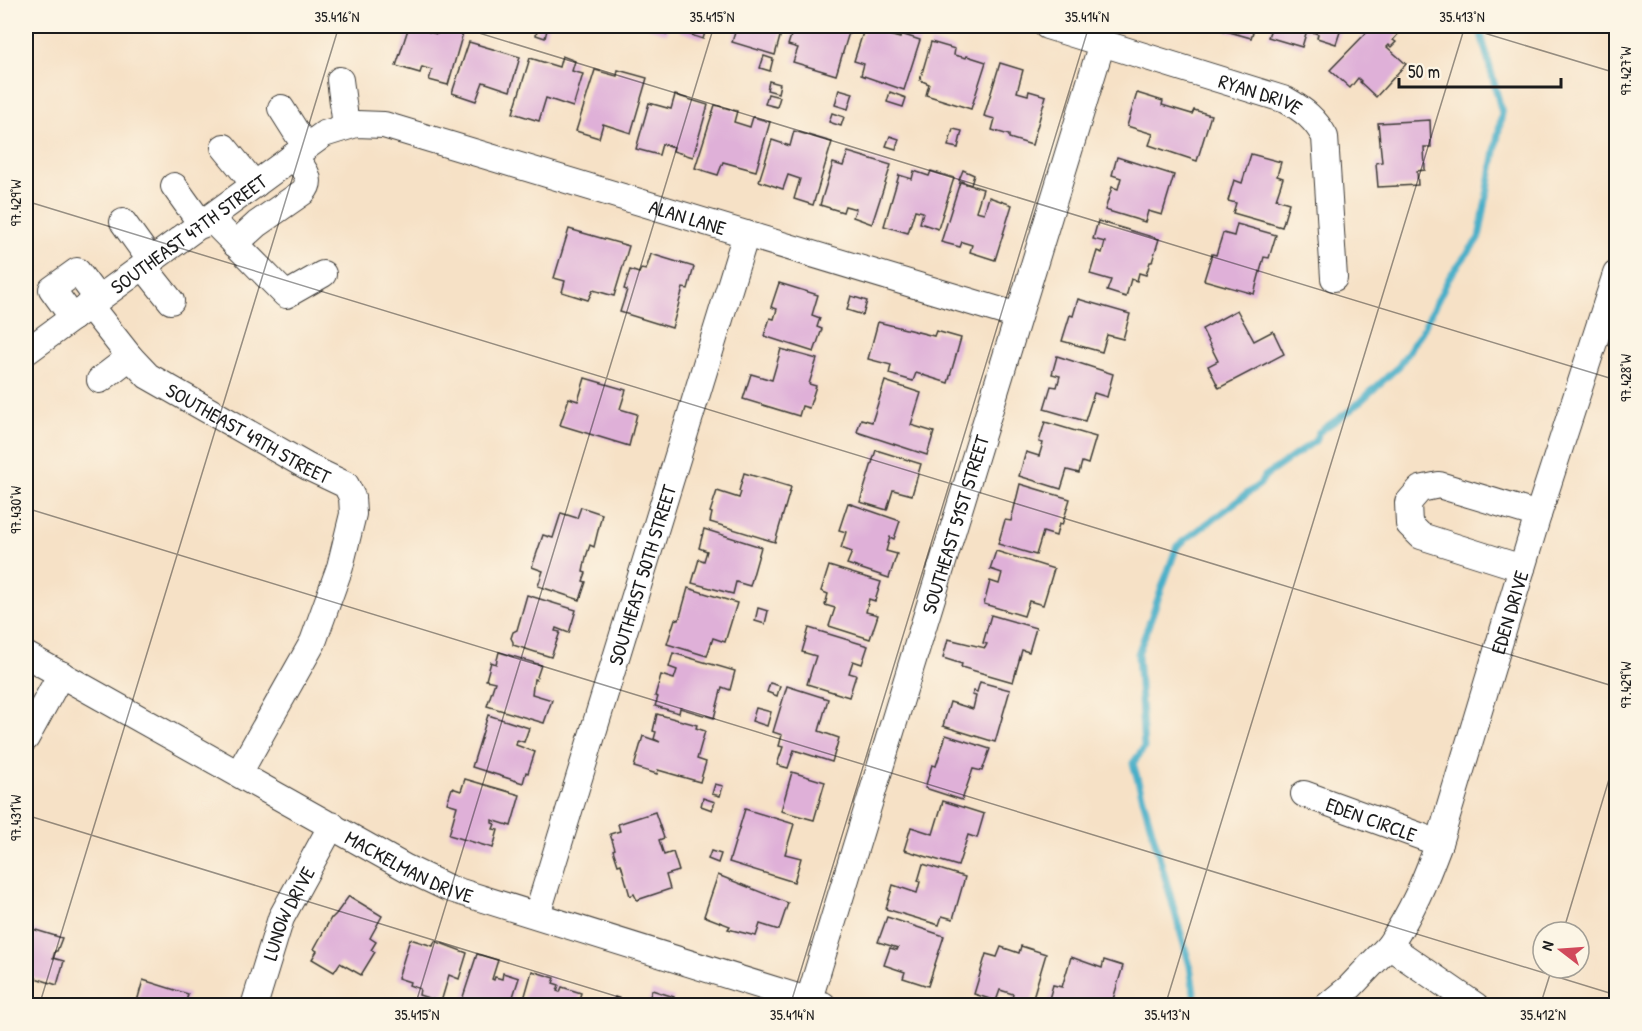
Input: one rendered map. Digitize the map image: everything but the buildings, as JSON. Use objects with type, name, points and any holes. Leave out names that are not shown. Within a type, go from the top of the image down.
[{"type":"street","name":"RYAN DRIVE","points":[[1047,26],[1286,100],[1304,110],[1317,123],[1325,137],[1334,278]]},
{"type":"street","name":"SOUTHEAST 51ST STREET","points":[[813,1004],[1102,42]]},
{"type":"street","points":[[340,80],[351,125]]},
{"type":"street","points":[[235,244],[257,224],[308,187],[309,180],[281,108]]},
{"type":"street","name":"ALAN LANE","points":[[351,125],[384,125],[1018,316]]},
{"type":"street","name":"SOUTHEAST 47TH STREET","points":[[26,352],[206,222],[299,151],[324,134],[351,125]]},
{"type":"street","points":[[224,147],[255,185]]},
{"type":"street","points":[[174,186],[206,222],[235,244],[286,295],[323,274]]},
{"type":"street","points":[[123,222],[171,301]]},
{"type":"street","name":"SOUTHEAST 50TH STREET","points":[[537,915],[746,234]]},
{"type":"street","name":"EDEN DRIVE","points":[[1389,946],[1421,892],[1439,843],[1538,515],[1617,274]]},
{"type":"street","name":"SOUTHEAST 49TH STREET","points":[[87,307],[148,376],[308,467],[346,485],[352,497],[353,514],[340,567],[314,642],[239,773]]},
{"type":"street","points":[[100,380],[130,357]]},
{"type":"street","points":[[1522,568],[1421,536],[1409,524],[1408,503],[1420,489],[1439,485],[1538,515]]},
{"type":"street","name":"MACKELMAN DRIVE","points":[[26,655],[406,868],[448,888],[813,1004]]},
{"type":"street","points":[[26,738],[61,674]]},
{"type":"street","name":"EDEN CIRCLE","points":[[1304,794],[1439,843]]},
{"type":"street","name":"LUNOW DRIVE","points":[[254,1005],[281,918],[332,825]]},
{"type":"street","points":[[1327,1005],[1350,987],[1389,946],[1476,1005]]},
{"type":"waterway","points":[[1196,1006],[1190,966],[1133,763],[1144,748],[1138,654],[1177,546],[1260,484],[1265,476],[1315,441],[1319,432],[1352,409],[1399,366],[1422,331],[1450,276],[1479,238],[1502,113],[1479,26]]}]
